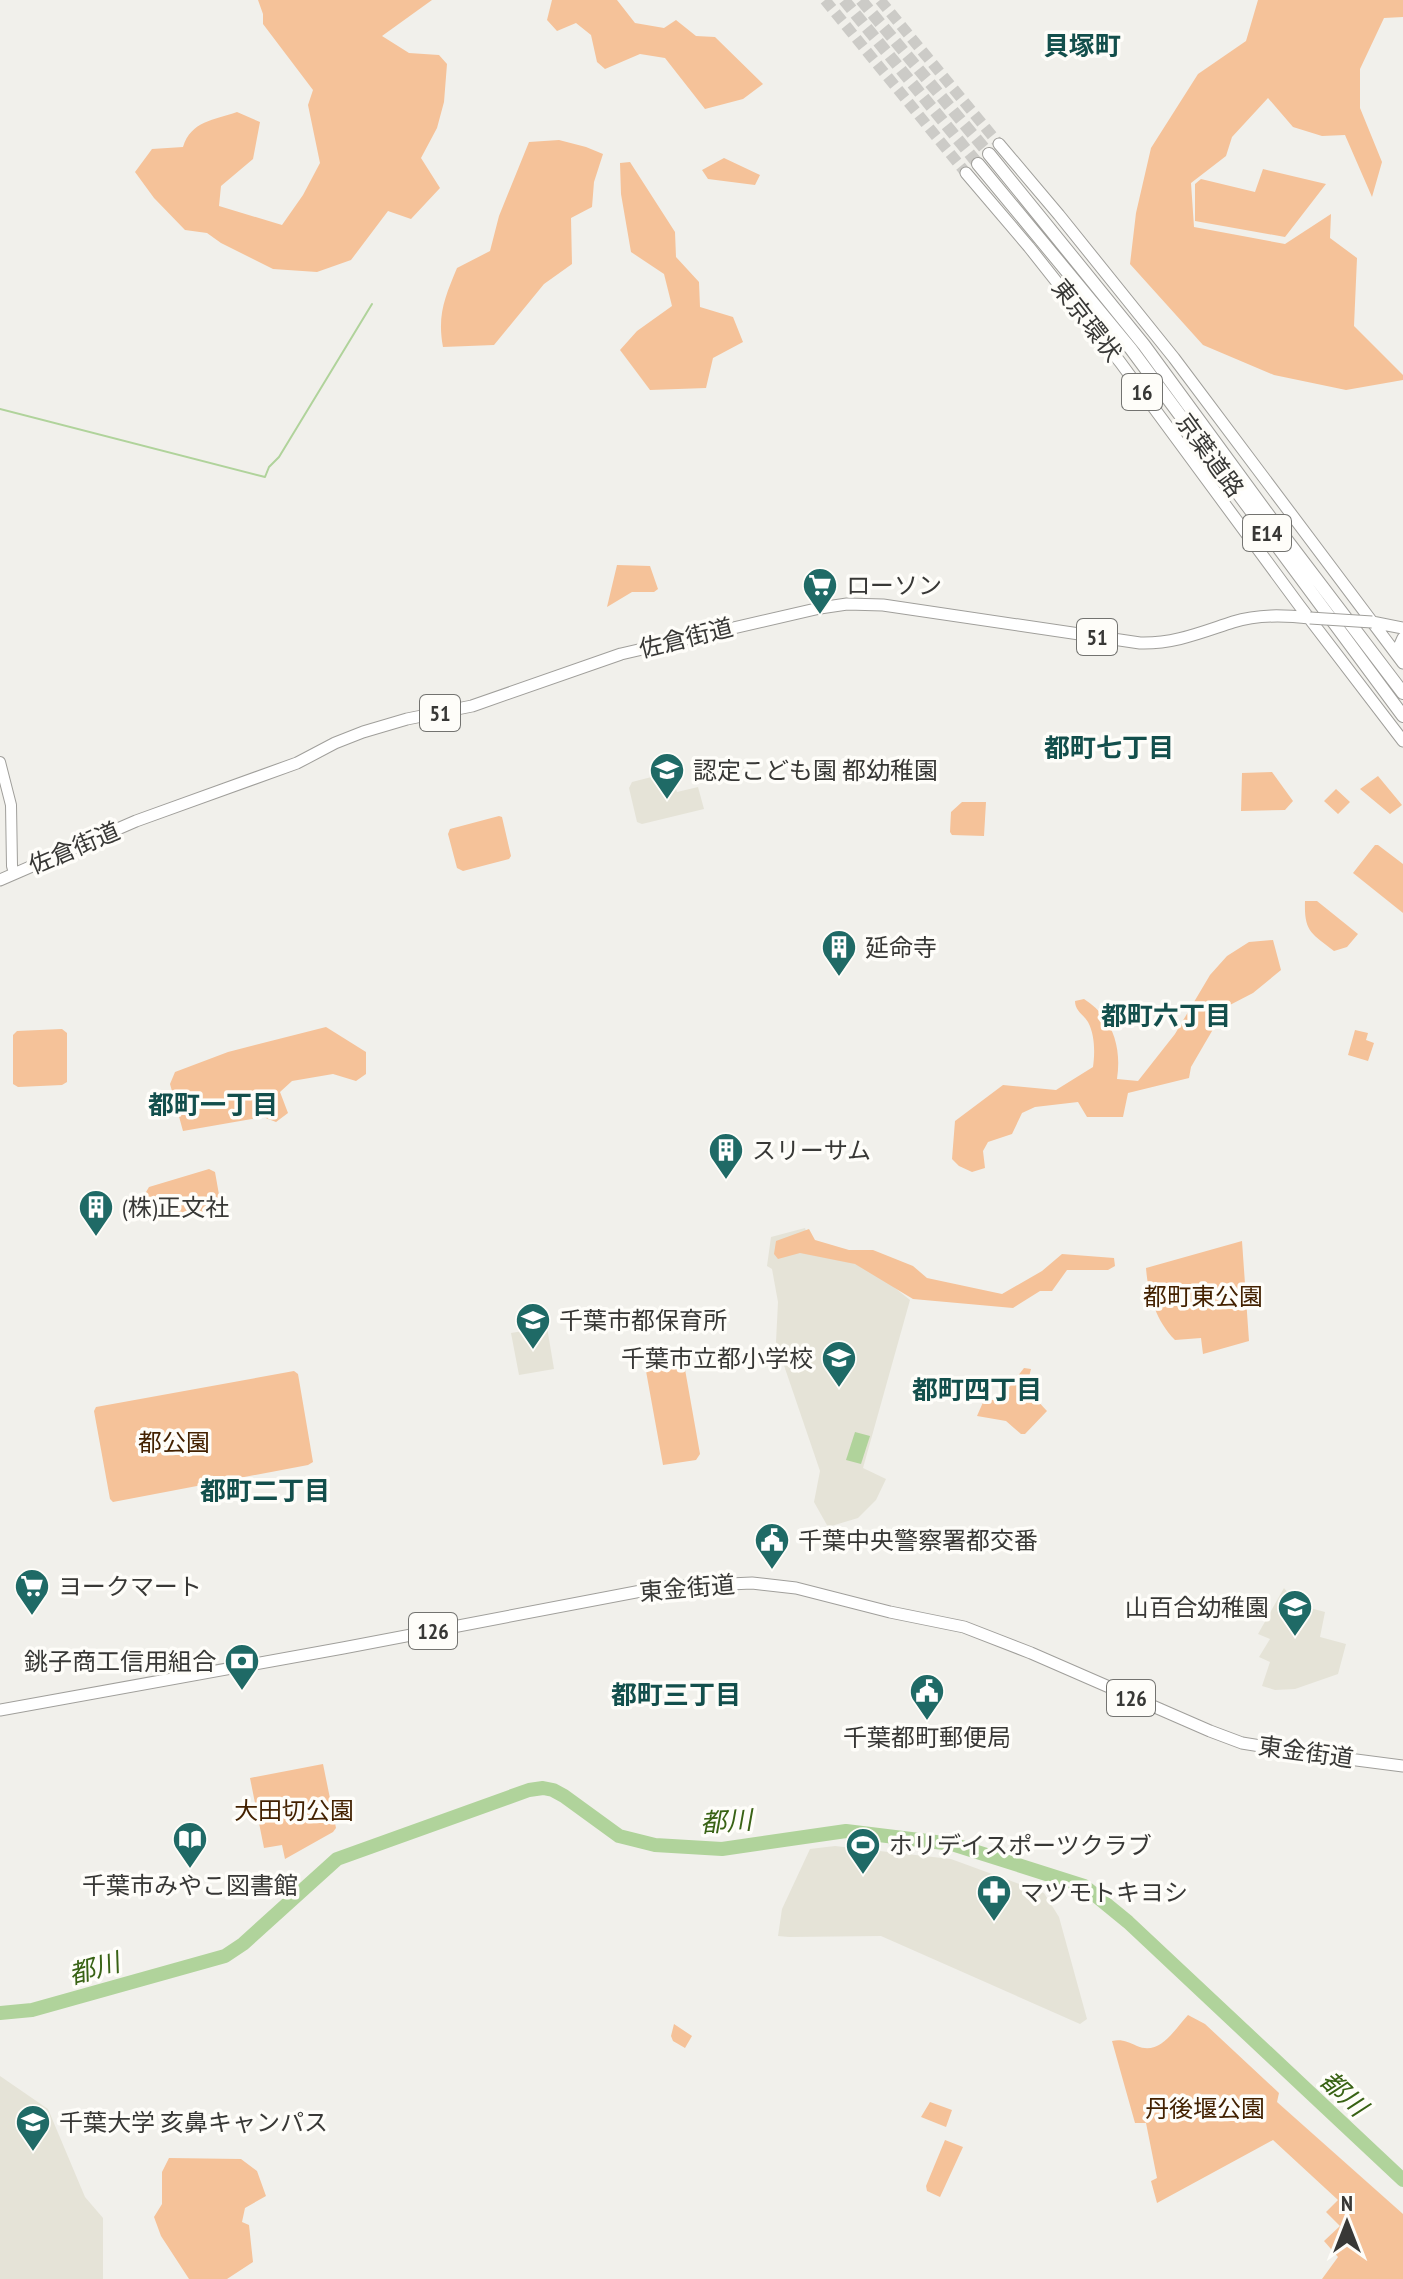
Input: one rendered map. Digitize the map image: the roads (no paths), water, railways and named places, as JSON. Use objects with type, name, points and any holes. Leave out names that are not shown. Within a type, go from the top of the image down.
[{"type":"highway","name":"東京環状","points":[[994,149],[1059,215],[1174,358],[1401,660]]},
{"type":"highway","name":"京葉道路","points":[[994,149],[1403,693]]},
{"type":"highway","name":"京葉道路","points":[[978,164],[1131,349],[1403,716]]},
{"type":"highway","name":"東京環状","points":[[966,173],[1120,362],[1259,559],[1310,618],[1403,741]]},
{"type":"highway","name":"佐倉街道","points":[[0,880],[136,821],[297,763],[363,732],[472,706],[633,651],[820,608],[847,604],[883,605],[1140,643],[1183,639],[1258,616],[1372,622],[1403,628]]},
{"type":"highway","points":[[1401,660],[1399,647],[1403,638]]},
{"type":"highway","name":"東金街道","points":[[0,1710],[662,1587],[752,1583],[796,1588],[964,1627],[1242,1743],[1403,1766]]},
{"type":"main road","points":[[0,762],[11,805],[14,873]]},
{"type":"waterway","points":[[0,409],[265,477],[372,304]]},
{"type":"waterway","name":"都川","points":[[0,2013],[32,2010],[225,1956],[243,1944],[337,1859],[529,1790],[543,1788],[564,1796],[619,1836],[655,1845],[722,1849],[846,1831],[952,1844],[1084,1886],[1128,1922],[1403,2180]]},
{"type":"tunnel","points":[[825,0],[966,173]]},
{"type":"tunnel","points":[[844,0],[978,164]]},
{"type":"tunnel","points":[[861,0],[989,154]]},
{"type":"tunnel","points":[[880,0],[999,144]]},
{"type":"place","name":"ローソン","points":[[820,616]]},
{"type":"place","name":"認定こども園 都幼稚園","points":[[667,801]]},
{"type":"place","name":"延命寺","points":[[839,978]]},
{"type":"place","name":"スリーサム","points":[[726,1181]]},
{"type":"place","name":"(株)正文社","points":[[96,1238]]},
{"type":"place","name":"千葉市都保育所","points":[[533,1351]]},
{"type":"place","name":"千葉市立都小学校","points":[[839,1389]]},
{"type":"place","name":"千葉中央警察署都交番","points":[[772,1571]]},
{"type":"place","name":"ヨークマート","points":[[32,1617]]},
{"type":"place","name":"山百合幼稚園","points":[[1295,1638]]},
{"type":"place","name":"銚子商工信用組合","points":[[242,1692]]},
{"type":"place","name":"千葉都町郵便局","points":[[927,1722]]},
{"type":"place","name":"千葉市みやこ図書館","points":[[190,1870]]},
{"type":"place","name":"ホリデイスポーツクラブ","points":[[863,1876]]},
{"type":"place","name":"マツモトキヨシ","points":[[994,1923]]},
{"type":"place","name":"千葉大学 亥鼻キャンパス","points":[[33,2153]]},
{"type":"district","name":"貝塚町","points":[[1082,45]]},
{"type":"district","name":"都町七丁目","points":[[1109,747]]},
{"type":"district","name":"都町六丁目","points":[[1166,1015]]},
{"type":"district","name":"都町一丁目","points":[[213,1104]]},
{"type":"district","name":"都町四丁目","points":[[977,1389]]},
{"type":"district","name":"都町二丁目","points":[[265,1490]]},
{"type":"district","name":"都町三丁目","points":[[676,1694]]},
{"type":"park label","name":"都町東公園","points":[[1203,1296]]},
{"type":"park label","name":"都公園","points":[[174,1442]]},
{"type":"park label","name":"大田切公園","points":[[294,1810]]},
{"type":"park label","name":"丹後堰公園","points":[[1205,2108]]}]
